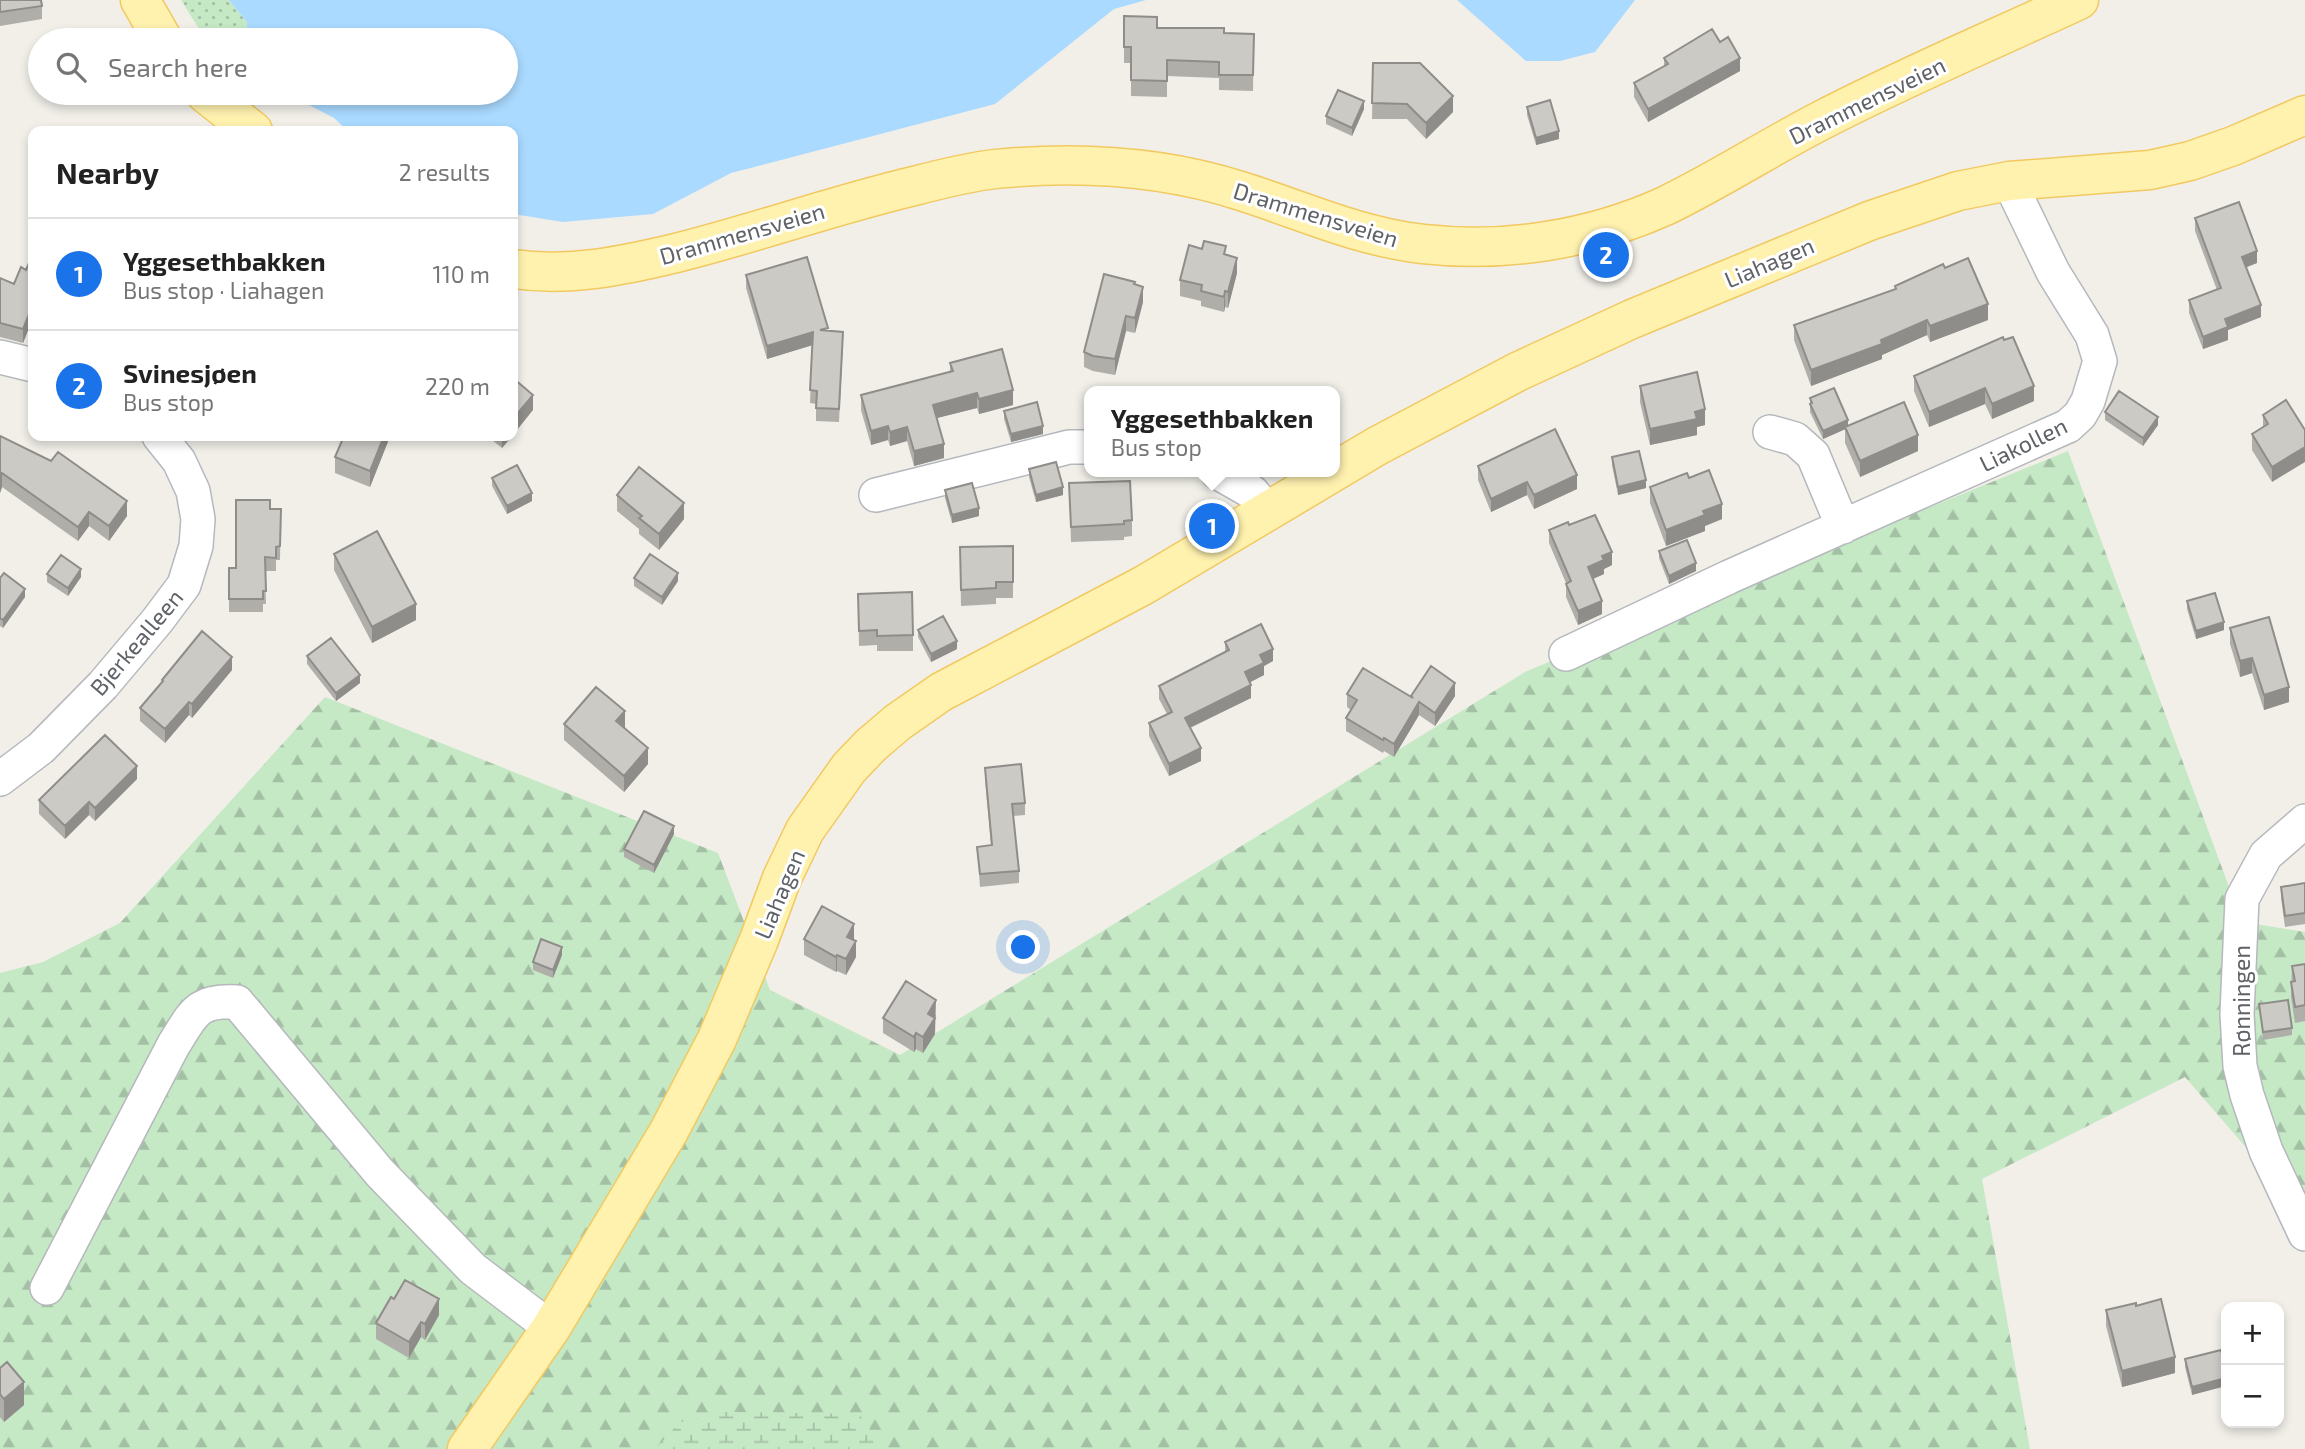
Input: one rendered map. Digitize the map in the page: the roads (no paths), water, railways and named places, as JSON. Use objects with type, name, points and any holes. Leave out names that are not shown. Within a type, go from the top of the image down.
[{"type":"main road","points":[[140,0],[156,28]]},
{"type":"main road","name":"Drammensveien","points":[[518,270],[599,270],[706,245],[903,188],[992,170],[1045,166],[1097,166],[1174,175],[1238,190],[1360,232],[1423,244],[1492,247],[1571,237],[1609,227],[1667,205],[1826,117],[2079,0]]},
{"type":"main road","points":[[220,105],[247,126]]},
{"type":"main road","name":"Liahagen","points":[[1340,469],[1448,407],[1517,372],[1633,319],[1869,221],[1958,191],[2008,181],[2100,175],[2190,161],[2305,115]]},
{"type":"main road","name":"Liahagen","points":[[467,1449],[551,1328],[669,1131],[717,1039],[782,878],[805,831],[849,768],[898,722],[941,692],[1144,585],[1326,477]]},
{"type":"street","name":"Liakollen","points":[[1566,654],[2068,426],[2080,415],[2088,401],[2100,361],[2092,335],[2053,272],[2008,181]]},
{"type":"street","points":[[0,357],[28,364]]},
{"type":"street","points":[[1770,432],[1796,439],[1813,454],[1843,527]]},
{"type":"street","name":"Bjerkealleen","points":[[0,779],[41,748],[103,685],[184,585],[196,547],[198,519],[193,491],[179,461],[163,441]]},
{"type":"street","points":[[876,495],[1069,447],[1084,447]]},
{"type":"street","points":[[1226,477],[1252,492],[1269,512]]},
{"type":"street","name":"Rønningen","points":[[2305,821],[2266,855],[2242,899],[2237,1014],[2240,1066],[2247,1095],[2266,1151],[2305,1234]]},
{"type":"street","points":[[47,1288],[174,1044],[195,1010],[216,1001],[237,1002],[380,1173],[473,1269],[551,1328]]},
{"type":"water","points":[[229,0],[1146,0],[1114,9],[995,104],[731,173],[653,214],[563,222],[518,215],[518,126],[343,126],[334,118],[309,105],[518,105],[518,28],[247,28],[247,22]]},
{"type":"water","points":[[1457,0],[1635,0],[1595,52],[1560,61],[1526,61]]},
{"type":"place","name":"Svinesjøen","points":[[1606,255]]},
{"type":"place","name":"Yggesethbakken","points":[[1212,526]]}]
